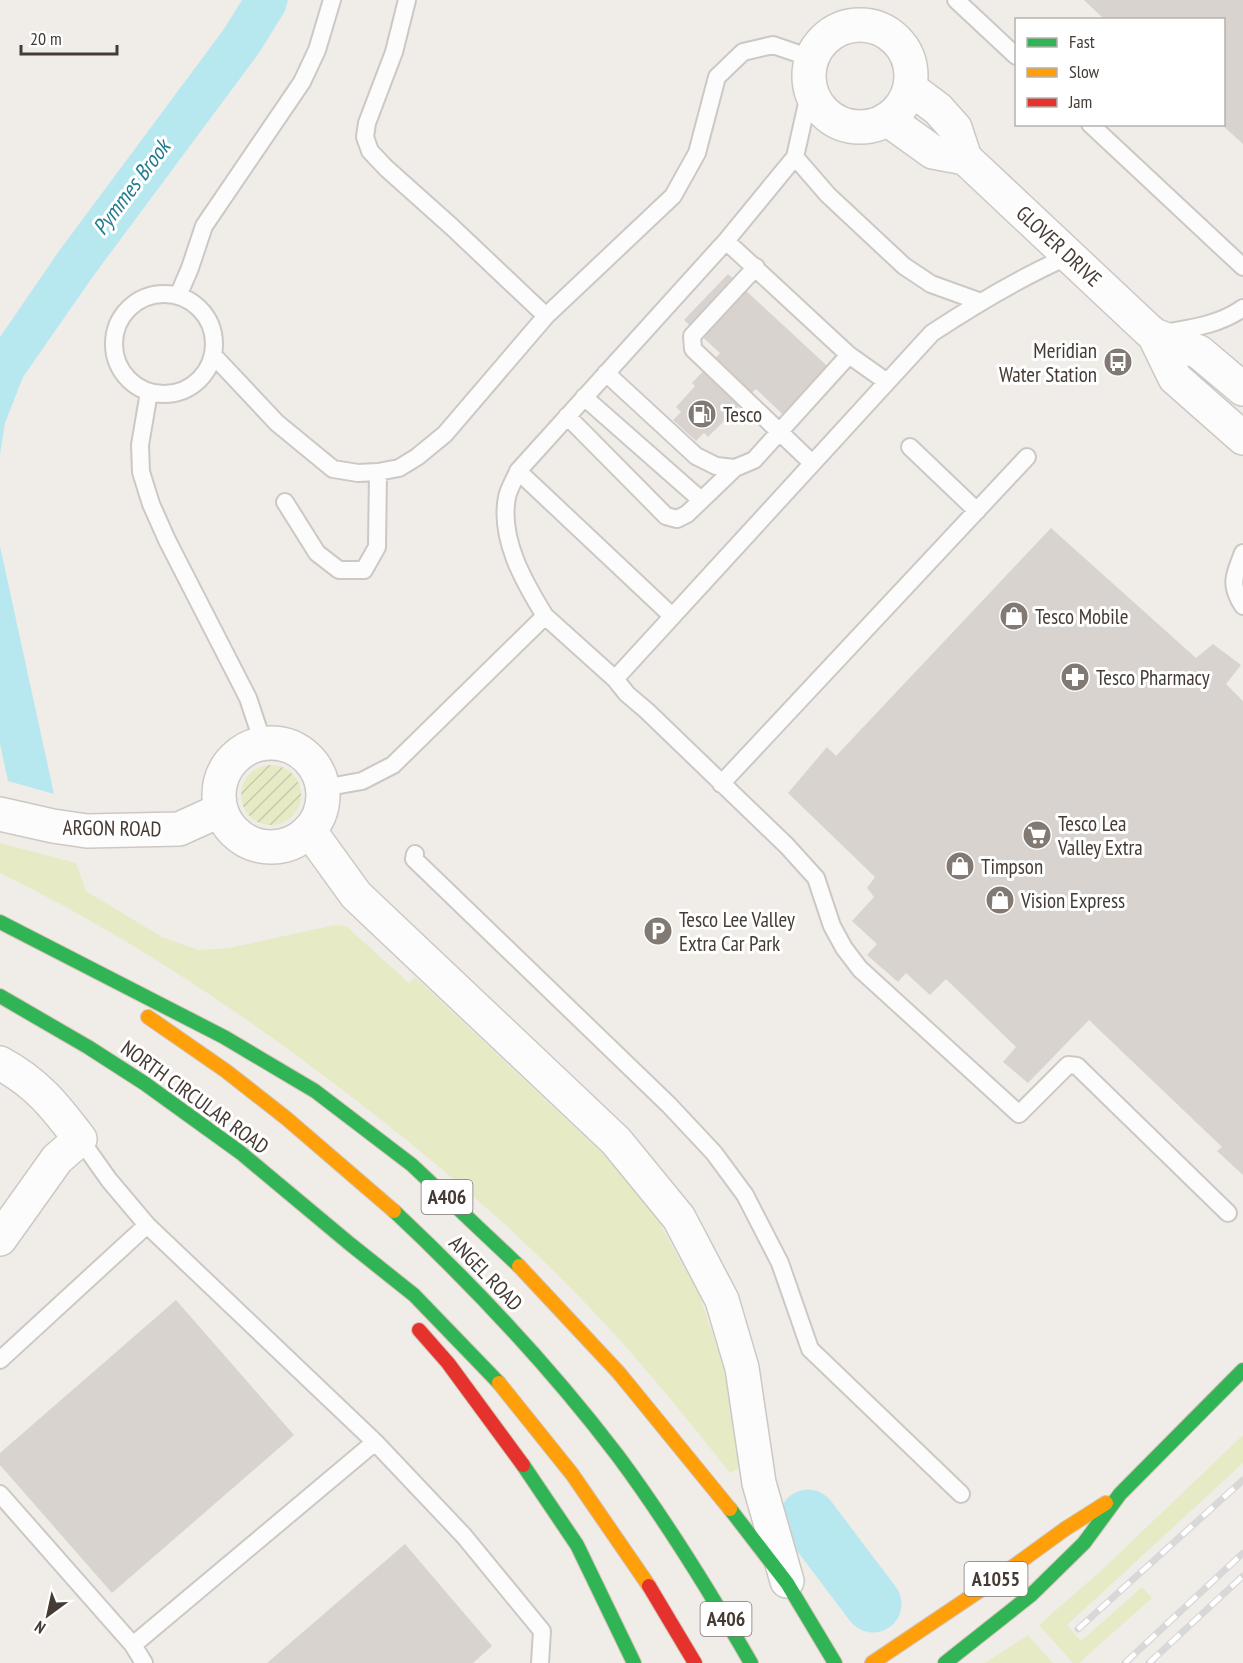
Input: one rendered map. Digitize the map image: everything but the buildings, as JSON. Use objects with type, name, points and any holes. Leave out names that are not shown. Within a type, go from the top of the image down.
[{"type":"main road","name":"A406","points":[[0,922],[224,1037],[315,1091],[412,1165],[507,1253],[767,1540]]},
{"type":"main road","name":"ANGEL ROAD","points":[[50,948],[235,1078],[306,1133],[373,1191],[446,1260],[528,1346],[598,1429],[664,1520],[751,1663]]},
{"type":"main road","name":"NORTH CIRCULAR ROAD","points":[[0,996],[67,1034],[153,1088],[228,1143],[354,1249]]},
{"type":"main road","name":"A406","points":[[354,1249],[422,1302],[533,1425],[607,1521],[663,1606],[695,1663]]},
{"type":"main road","points":[[354,1249],[391,1296]]},
{"type":"main road","points":[[413,1323],[448,1363],[508,1443],[577,1545],[632,1660]]},
{"type":"main road","name":"A1055","points":[[945,1663],[1031,1595],[1084,1543],[1120,1494],[1243,1370]]},
{"type":"main road","name":"A1055","points":[[872,1663],[985,1587],[1065,1528],[1120,1494]]},
{"type":"main road","points":[[787,1583],[835,1663]]},
{"type":"street","points":[[859,24],[888,33],[903,50],[911,72],[909,88],[902,106],[887,119],[870,126],[850,126],[833,120],[819,107],[811,74],[818,45],[830,34],[843,27],[859,24]]},
{"type":"street","name":"GLOVER DRIVE","points":[[909,88],[938,109],[955,128],[965,158],[1154,334],[1199,352],[1243,389]]},
{"type":"street","points":[[887,119],[933,152],[965,158]]},
{"type":"street","name":"GLOVER DRIVE","points":[[1154,334],[1175,378],[1243,438]]},
{"type":"street","points":[[263,743],[280,743],[302,753],[318,772],[322,788],[322,803],[318,818],[297,840],[282,845],[259,845],[238,835],[228,824],[221,810],[219,795],[221,780],[227,767],[243,751],[263,743]]},
{"type":"street","name":"ARGON ROAD","points":[[0,814],[87,831],[179,829],[221,810]]},
{"type":"street","points":[[309,830],[356,895],[616,1141],[679,1218],[726,1311],[742,1368],[767,1540],[787,1583]]},
{"type":"street","points":[[0,1063],[22,1075],[54,1104],[80,1139],[57,1159],[0,1239]]},
{"type":"lane","points":[[178,296],[204,225],[302,82],[316,50],[332,0]]},
{"type":"lane","points":[[407,0],[394,52],[367,123],[365,137],[370,151],[546,316]]},
{"type":"lane","points":[[957,0],[1015,54]]},
{"type":"lane","points":[[213,355],[278,423],[333,469],[358,473],[399,468],[417,457],[445,434],[546,316],[673,196],[697,153],[717,77],[743,52],[773,45],[811,74],[795,157],[726,241],[518,471],[507,497],[507,530],[515,561],[529,591],[546,616],[615,679],[627,694],[787,846],[816,878],[832,926],[844,948],[861,969],[1019,1114],[1068,1065],[1077,1066],[1228,1213]]},
{"type":"lane","points":[[1092,126],[1243,267]]},
{"type":"lane","points":[[795,157],[828,195],[904,266],[931,284],[981,302]]},
{"type":"lane","points":[[726,241],[849,355],[887,382]]},
{"type":"lane","points":[[615,679],[671,615],[932,333],[1034,271],[1070,256]]},
{"type":"lane","points":[[756,267],[692,336],[693,349],[812,463]]},
{"type":"lane","points":[[167,294],[178,296],[188,300],[202,312],[211,327],[214,335],[213,355],[206,372],[197,382],[183,391],[171,394],[149,392],[135,386],[124,376],[115,354],[115,332],[124,314],[137,302],[150,296],[167,294]]},
{"type":"lane","points":[[1154,334],[1214,323],[1229,318],[1243,308]]},
{"type":"lane","points":[[567,416],[666,516],[676,519],[687,514],[735,468],[754,460],[849,355]]},
{"type":"lane","points":[[606,373],[696,456],[716,466],[735,468]]},
{"type":"lane","points":[[149,392],[141,435],[141,472],[151,504],[248,698],[263,743]]},
{"type":"lane","points":[[584,397],[701,500]]},
{"type":"lane","points":[[910,447],[977,511]]},
{"type":"lane","points":[[721,784],[1028,457]]},
{"type":"lane","points":[[518,471],[671,615]]},
{"type":"lane","points":[[285,502],[317,553],[339,570],[364,570],[377,547],[378,472]]},
{"type":"lane","points":[[1243,553],[1233,588],[1243,606]]},
{"type":"lane","points":[[322,788],[362,781],[393,765],[546,616]]},
{"type":"lane","points":[[415,854],[414,860],[669,1105],[714,1153],[745,1195],[764,1230],[794,1297],[810,1349],[961,1494]]},
{"type":"lane","points":[[80,1139],[109,1180],[147,1225],[375,1442],[464,1536],[542,1631],[540,1663]]},
{"type":"lane","points":[[0,1360],[147,1225]]},
{"type":"lane","points":[[133,1645],[375,1442]]},
{"type":"lane","points":[[0,1494],[133,1645],[144,1663]]},
{"type":"green space","points":[[271,765],[288,770],[296,778],[301,795],[296,812],[288,820],[271,825],[254,820],[246,812],[241,795],[246,778],[254,770]]},
{"type":"green space","points":[[0,843],[76,863],[86,891],[162,937],[198,950],[229,948],[335,925],[346,926],[409,983],[415,977],[617,1167],[658,1220],[700,1296],[724,1369],[739,1468],[730,1473],[670,1398],[579,1296],[458,1183],[319,1072],[232,1010],[95,923],[0,873]]},
{"type":"green space","points":[[1243,1435],[1243,1463],[1067,1625],[1081,1641],[1142,1587],[1152,1598],[1079,1663],[1073,1663],[1039,1625],[1104,1568]]},
{"type":"green space","points":[[1028,1635],[1053,1663],[985,1663]]},
{"type":"water","points":[[242,0],[288,0],[285,11],[259,53],[94,275],[23,377],[5,423],[0,454],[0,337],[59,251],[224,29]]},
{"type":"water","points":[[0,546],[54,794],[8,781],[0,744]]},
{"type":"waterway","name":"Pymmes Brook","points":[[808,1518],[873,1604]]},
{"type":"railway","points":[[1078,1629],[1243,1480]]},
{"type":"railway","points":[[1125,1663],[1243,1553]]},
{"type":"railway","points":[[1149,1663],[1243,1576]]},
{"type":"traffic: fast","points":[[0,922],[224,1037],[315,1091],[412,1165],[519,1266]]},
{"type":"traffic: fast","points":[[0,996],[88,1047],[144,1083],[241,1153],[414,1295],[499,1383]]},
{"type":"traffic: fast","points":[[394,1211],[511,1329],[592,1423],[671,1532],[751,1663]]},
{"type":"traffic: fast","points":[[945,1663],[1031,1595],[1084,1543],[1120,1494],[1243,1370]]},
{"type":"traffic: fast","points":[[523,1465],[577,1545],[634,1663]]},
{"type":"traffic: fast","points":[[730,1509],[787,1583]]},
{"type":"traffic: fast","points":[[787,1583],[835,1663]]},
{"type":"traffic: slow","points":[[148,1017],[226,1071],[286,1118],[394,1211]]},
{"type":"traffic: slow","points":[[519,1266],[619,1373],[730,1509]]},
{"type":"traffic: slow","points":[[499,1383],[572,1474],[649,1586]]},
{"type":"traffic: slow","points":[[872,1663],[1106,1503]]},
{"type":"traffic: jam","points":[[419,1330],[448,1363],[523,1465]]},
{"type":"traffic: jam","points":[[649,1586],[695,1663]]},
{"type":"place","name":"Meridian Water Station","points":[[1118,362]]},
{"type":"place","name":"Tesco","points":[[702,414]]},
{"type":"place","name":"Tesco Mobile","points":[[1014,616]]},
{"type":"place","name":"Tesco Pharmacy","points":[[1075,677]]},
{"type":"place","name":"Tesco Lea Valley Extra","points":[[1037,835]]},
{"type":"place","name":"Timpson","points":[[960,866]]},
{"type":"place","name":"Vision Express","points":[[1000,900]]},
{"type":"place","name":"Tesco Lee Valley Extra Car Park","points":[[658,931]]}]
